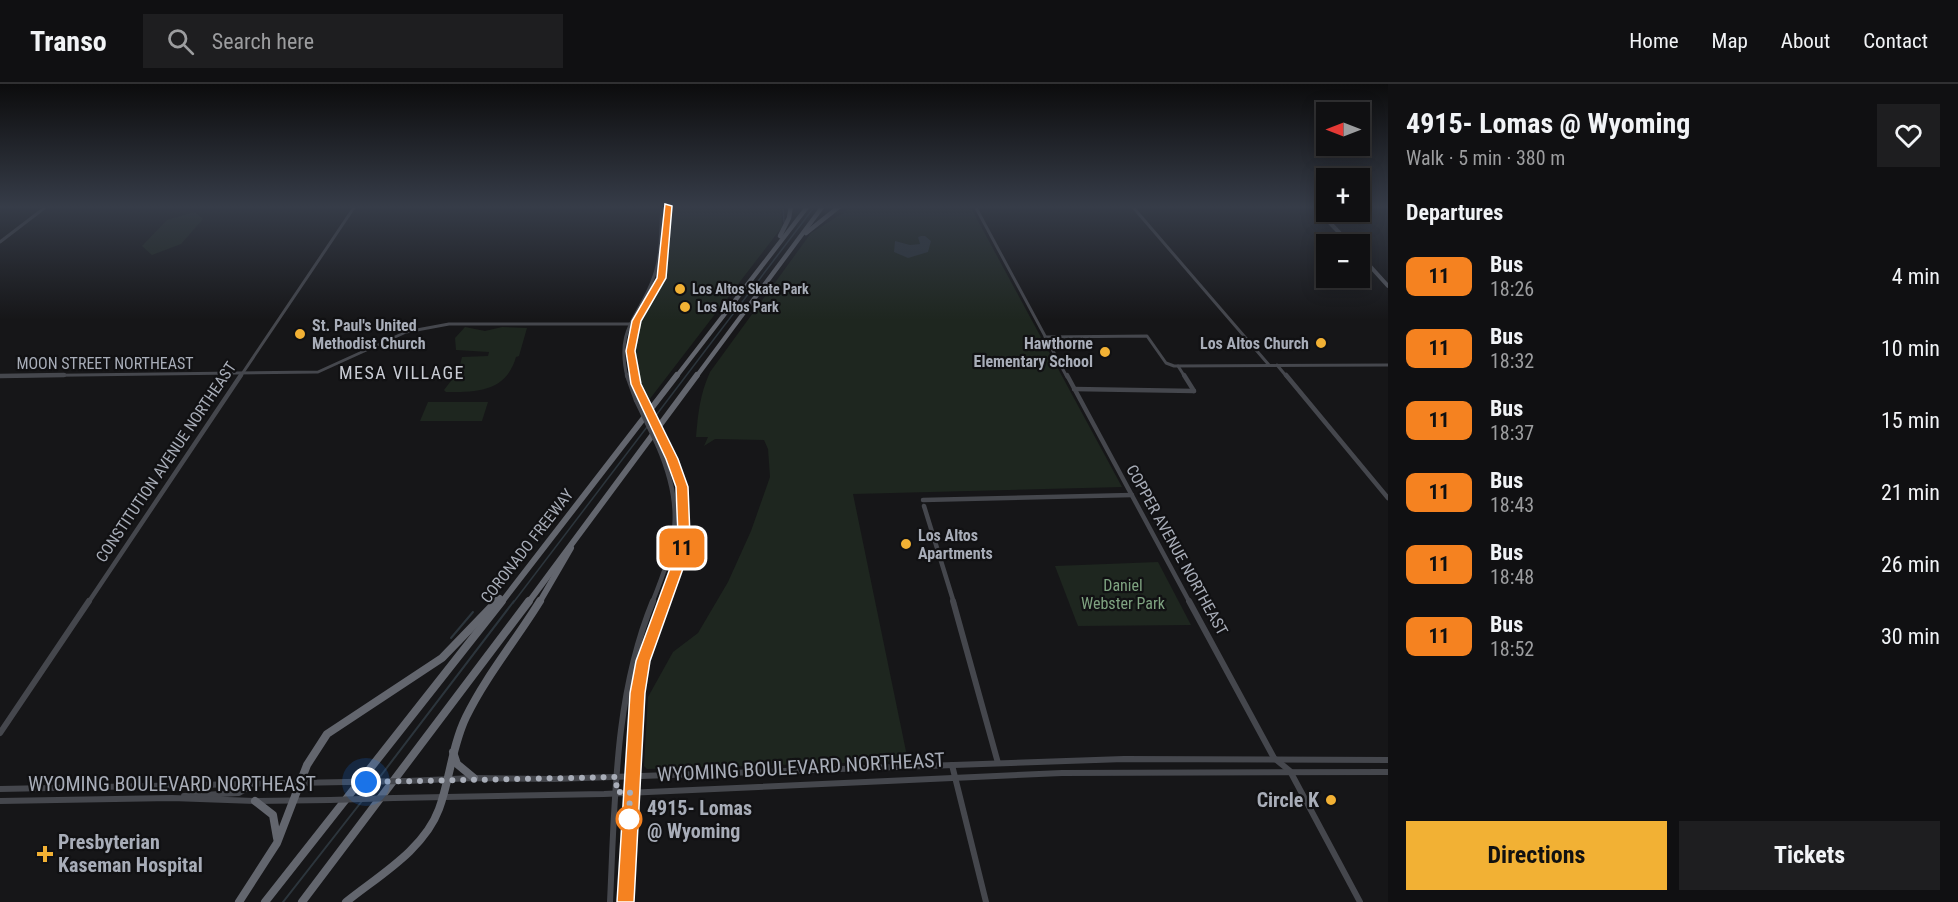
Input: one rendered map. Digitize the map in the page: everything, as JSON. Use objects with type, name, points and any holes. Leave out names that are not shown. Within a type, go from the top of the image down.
[{"type":"highway","points":[[765,261],[775,244]]},
{"type":"highway","name":"CORONADO FREEWAY","points":[[265,902],[537,558],[778,244]]},
{"type":"highway","name":"CORONADO FREEWAY","points":[[302,902],[391,787],[796,244]]},
{"type":"highway","points":[[780,266],[798,244]]},
{"type":"highway","points":[[346,902],[426,832],[439,810],[453,752],[472,705],[535,609],[585,524]]},
{"type":"highway","points":[[239,902],[254,882],[276,843],[314,749],[327,734],[442,658],[478,623],[537,558]]},
{"type":"highway","points":[[453,752],[457,764],[474,778]]},
{"type":"highway","points":[[255,801],[272,811],[276,818],[276,843]]},
{"type":"main road","points":[[1370,266],[1388,286]]},
{"type":"street","name":"CONSTITUTION AVENUE NORTHEAST","points":[[0,733],[329,244]]},
{"type":"street","points":[[610,902],[617,777],[625,696],[640,632],[669,561],[676,512],[674,487],[623,364],[623,342],[628,324],[651,287],[657,269],[659,244]]},
{"type":"street","points":[[626,902],[630,792],[638,693],[643,661],[679,563],[684,536],[682,487],[663,440],[640,394],[633,374],[630,351],[636,324],[662,278],[665,244]]},
{"type":"street","name":"COPPER AVENUE NORTHEAST","points":[[995,244],[1274,758],[1290,771],[1360,902]]},
{"type":"street","points":[[1165,244],[1269,365]]},
{"type":"street","name":"MOON STREET NORTHEAST","points":[[0,376],[318,372],[406,332],[424,327],[449,324],[628,324]]},
{"type":"street","points":[[628,324],[636,324]]},
{"type":"street","points":[[1045,337],[1147,336],[1166,363],[1178,366],[1388,365]]},
{"type":"street","points":[[1277,365],[1388,498]]},
{"type":"street","points":[[1074,389],[1194,391],[1178,366]]},
{"type":"street","points":[[998,763],[952,596],[923,503],[1132,495]]},
{"type":"street","name":"WYOMING BOULEVARD NORTHEAST","points":[[0,789],[300,781],[632,777],[998,763],[1274,758],[1388,760]]},
{"type":"street","points":[[952,765],[986,902]]},
{"type":"street","name":"WYOMING BOULEVARD NORTHEAST","points":[[0,801],[172,798],[255,801],[441,798],[1128,771],[1388,772]]},
{"type":"street","points":[[172,798],[239,793],[249,783]]},
{"type":"green space","points":[[144,244],[181,244],[152,255],[142,246]]},
{"type":"green space","name":"Los Altos Park","points":[[668,244],[769,244],[649,400],[640,382],[634,348],[640,322],[665,277]]},
{"type":"green space","points":[[803,244],[991,244],[1122,487],[853,494],[908,761],[647,769],[644,766],[648,697],[673,652],[698,633],[728,582],[751,531],[770,477],[768,449],[764,440],[715,439],[704,446],[708,437],[696,437],[700,404],[710,372]]},
{"type":"green space","points":[[465,327],[485,331],[502,327],[527,328],[519,356],[516,357],[505,377],[498,383],[479,390],[446,392],[444,390],[454,377],[450,372],[460,365],[462,357],[488,356],[489,352],[456,350],[455,338]]},
{"type":"green space","points":[[428,402],[488,402],[482,421],[420,421]]},
{"type":"green space","name":"Daniel Webster Park","points":[[1158,562],[1191,625],[1078,626],[1055,566]]},
{"type":"shaded area","points":[[895,244],[930,244],[928,252],[908,258],[894,252]]},
{"type":"waterway","points":[[654,418],[786,244]]},
{"type":"waterway","points":[[513,603],[647,427]]},
{"type":"waterway","points":[[379,778],[514,601]]},
{"type":"waterway","points":[[451,638],[473,612]]},
{"type":"waterway","points":[[365,797],[374,784]]},
{"type":"waterway","points":[[283,902],[362,801]]},
{"type":"bus line","name":"11","points":[[625,902],[630,800],[638,693],[643,661],[651,634],[679,563],[684,536],[684,500],[678,473],[636,384],[630,351],[636,321],[662,278],[665,244]]},
{"type":"place","name":"Los Altos Skate Park","points":[[680,289]]},
{"type":"place","name":"Los Altos Park","points":[[685,307]]},
{"type":"place","name":"St. Paul's United Methodist Church","points":[[300,334]]},
{"type":"place","name":"Los Altos Church","points":[[1321,343]]},
{"type":"place","name":"Hawthorne Elementary School","points":[[1105,352]]},
{"type":"place","name":"Los Altos Apartments","points":[[906,544]]},
{"type":"place","name":"Circle K","points":[[1331,800]]},
{"type":"place","name":"4915- Lomas @ Wyoming","points":[[629,819]]},
{"type":"place","name":"Presbyterian Kaseman Hospital","points":[[45,854]]},
{"type":"district","name":"MESA VILLAGE","points":[[402,372]]},
{"type":"route","points":[[366,782],[474,778],[617,777],[616,792],[630,792],[629,821],[629,819]]}]
